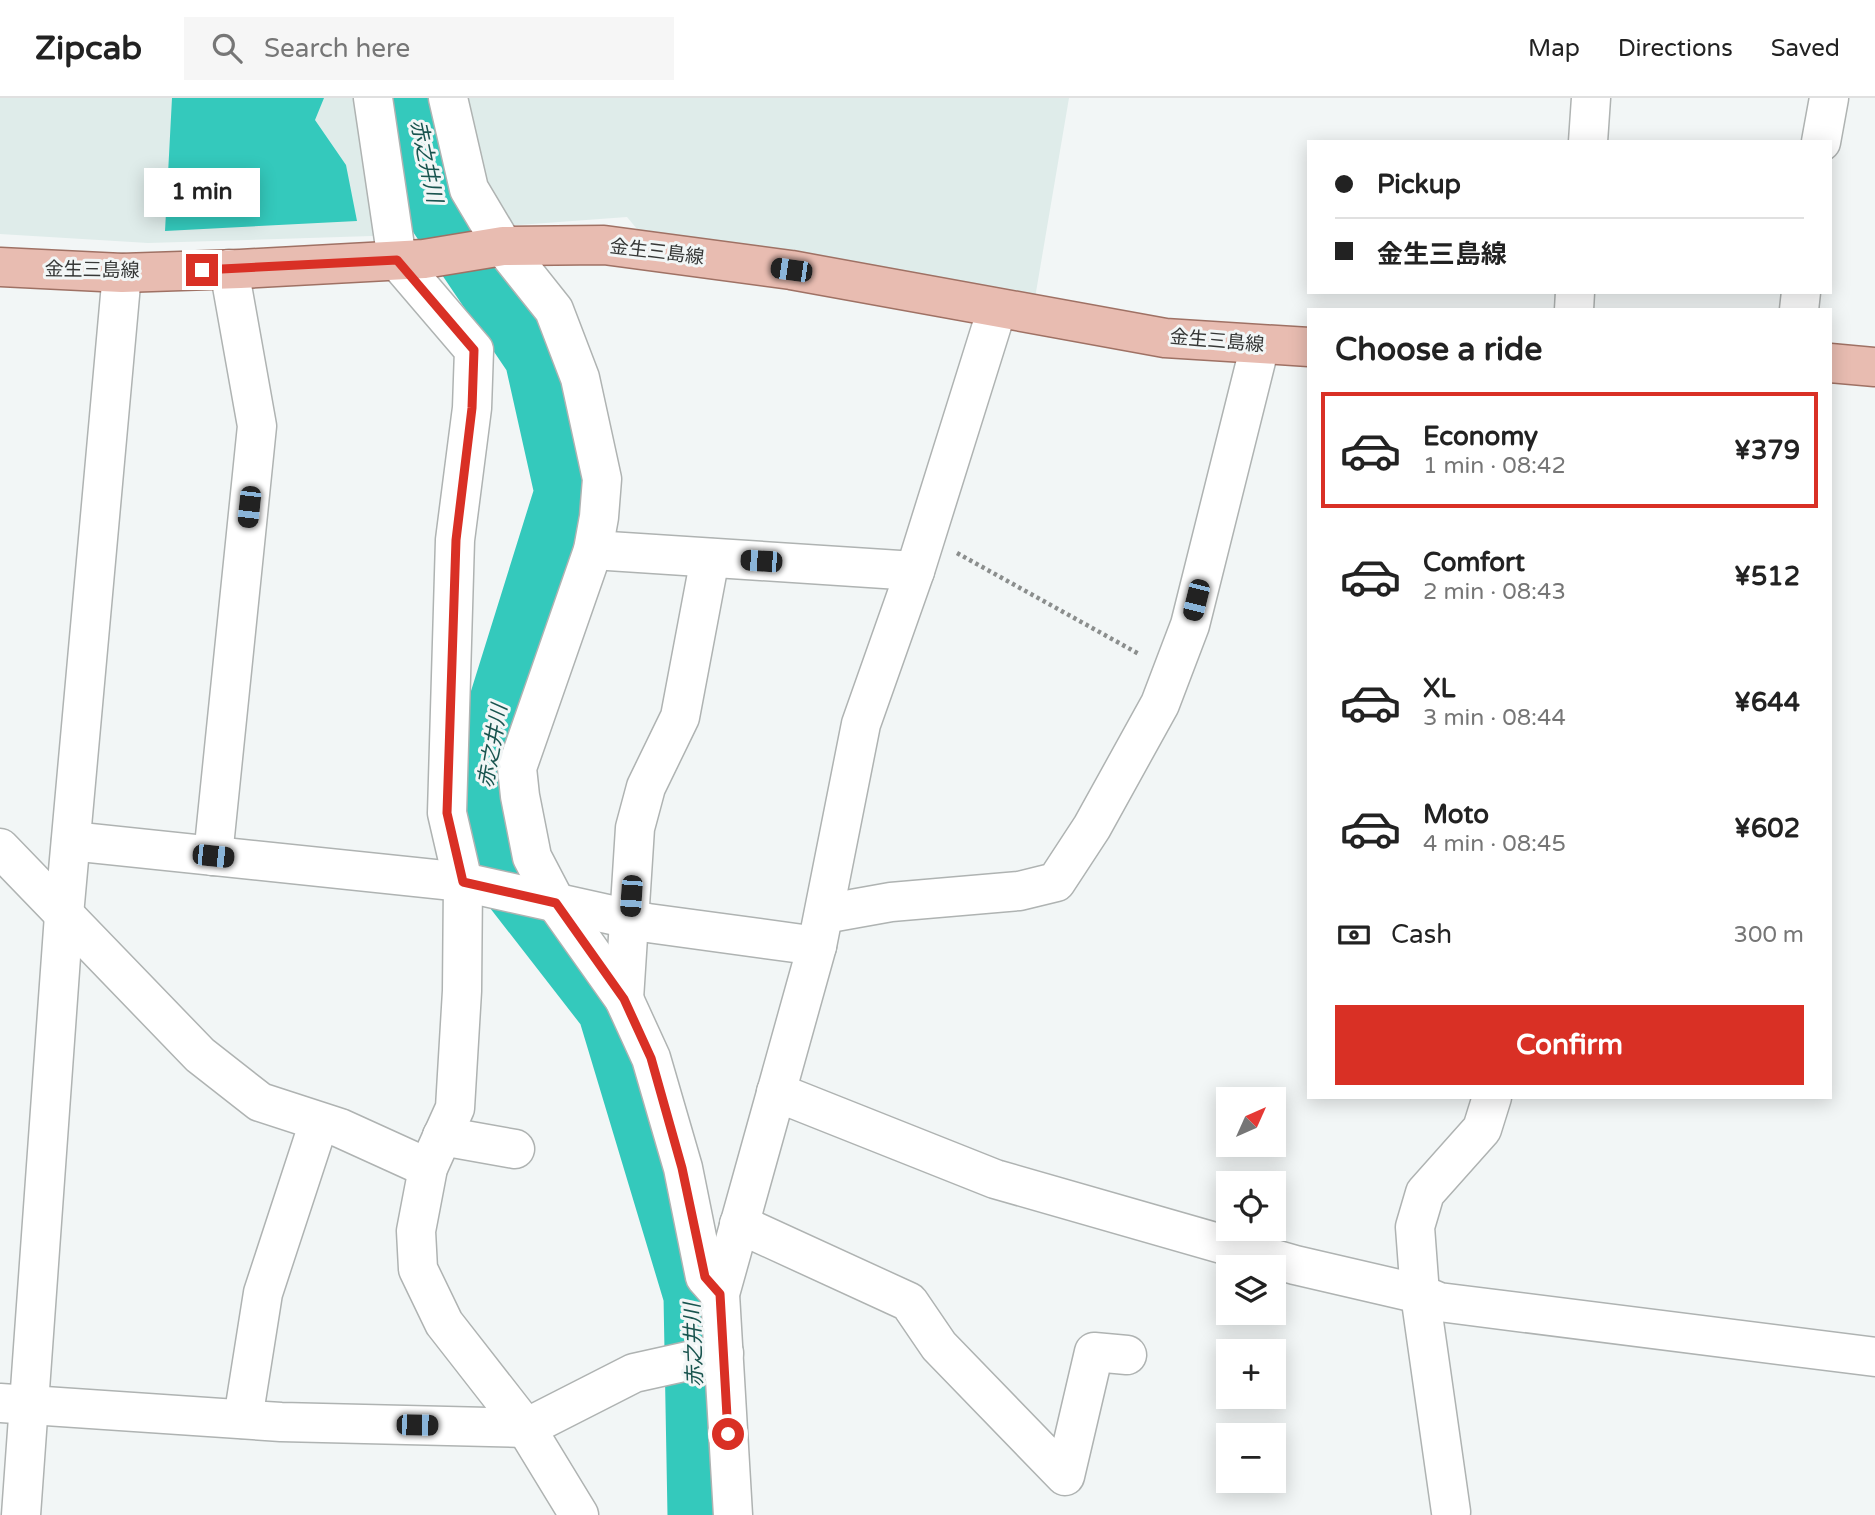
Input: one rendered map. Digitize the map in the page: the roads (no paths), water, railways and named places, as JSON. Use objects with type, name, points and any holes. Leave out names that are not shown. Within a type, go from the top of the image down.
[{"type":"main road","name":"金生三島線","points":[[0,267],[122,273],[411,260],[494,247],[604,245],[791,270],[1165,338],[1307,348]]},
{"type":"main road","points":[[1832,363],[1875,367]]},
{"type":"street","points":[[373,98],[411,260],[474,350],[472,408],[456,540],[447,813],[479,886],[461,991],[455,1108],[435,1152],[416,1231],[418,1269],[444,1323],[526,1428],[579,1515]]},
{"type":"street","points":[[448,98],[469,189],[494,247],[554,310],[580,378],[602,479],[600,517],[593,550],[517,768],[532,857],[550,902],[624,999],[651,1058],[682,1168],[705,1277],[720,1294]]},
{"type":"street","points":[[1588,140],[1591,98]]},
{"type":"street","points":[[1821,140],[1829,98]]},
{"type":"street","points":[[213,856],[257,426],[229,269]]},
{"type":"street","points":[[21,1515],[15,1403],[64,915],[122,273]]},
{"type":"street","points":[[733,1515],[715,1355],[720,1294],[820,930],[861,724],[920,553],[998,309]]},
{"type":"street","points":[[71,841],[479,886],[630,919],[820,930],[891,902],[1019,891],[1056,883],[1092,827],[1154,715],[1172,673],[1190,625],[1260,345]]},
{"type":"street","points":[[593,550],[710,558],[920,553]]},
{"type":"street","points":[[624,999],[635,828],[646,787],[680,717],[710,558]]},
{"type":"street","points":[[0,848],[200,1055],[260,1102],[320,1122],[435,1152],[515,1149]]},
{"type":"street","points":[[776,1092],[995,1179],[1295,1265],[1420,1294],[1439,1301],[1875,1357]]},
{"type":"street","points":[[1451,1512],[1420,1294],[1415,1227],[1425,1193],[1482,1129],[1491,1099]]},
{"type":"street","points":[[243,1419],[262,1293],[320,1122]]},
{"type":"street","points":[[739,1224],[909,1302],[939,1346],[1065,1476],[1094,1352],[1128,1355]]},
{"type":"street","points":[[15,1403],[243,1419],[526,1428],[634,1373],[715,1355]]},
{"type":"water","points":[[172,98],[324,98],[315,120],[346,165],[357,221],[165,231]]},
{"type":"waterway","name":"赤之井川","points":[[412,98],[437,213],[535,358],[565,492],[492,726],[483,803],[503,875],[608,1010],[694,1296],[698,1515]]}]
